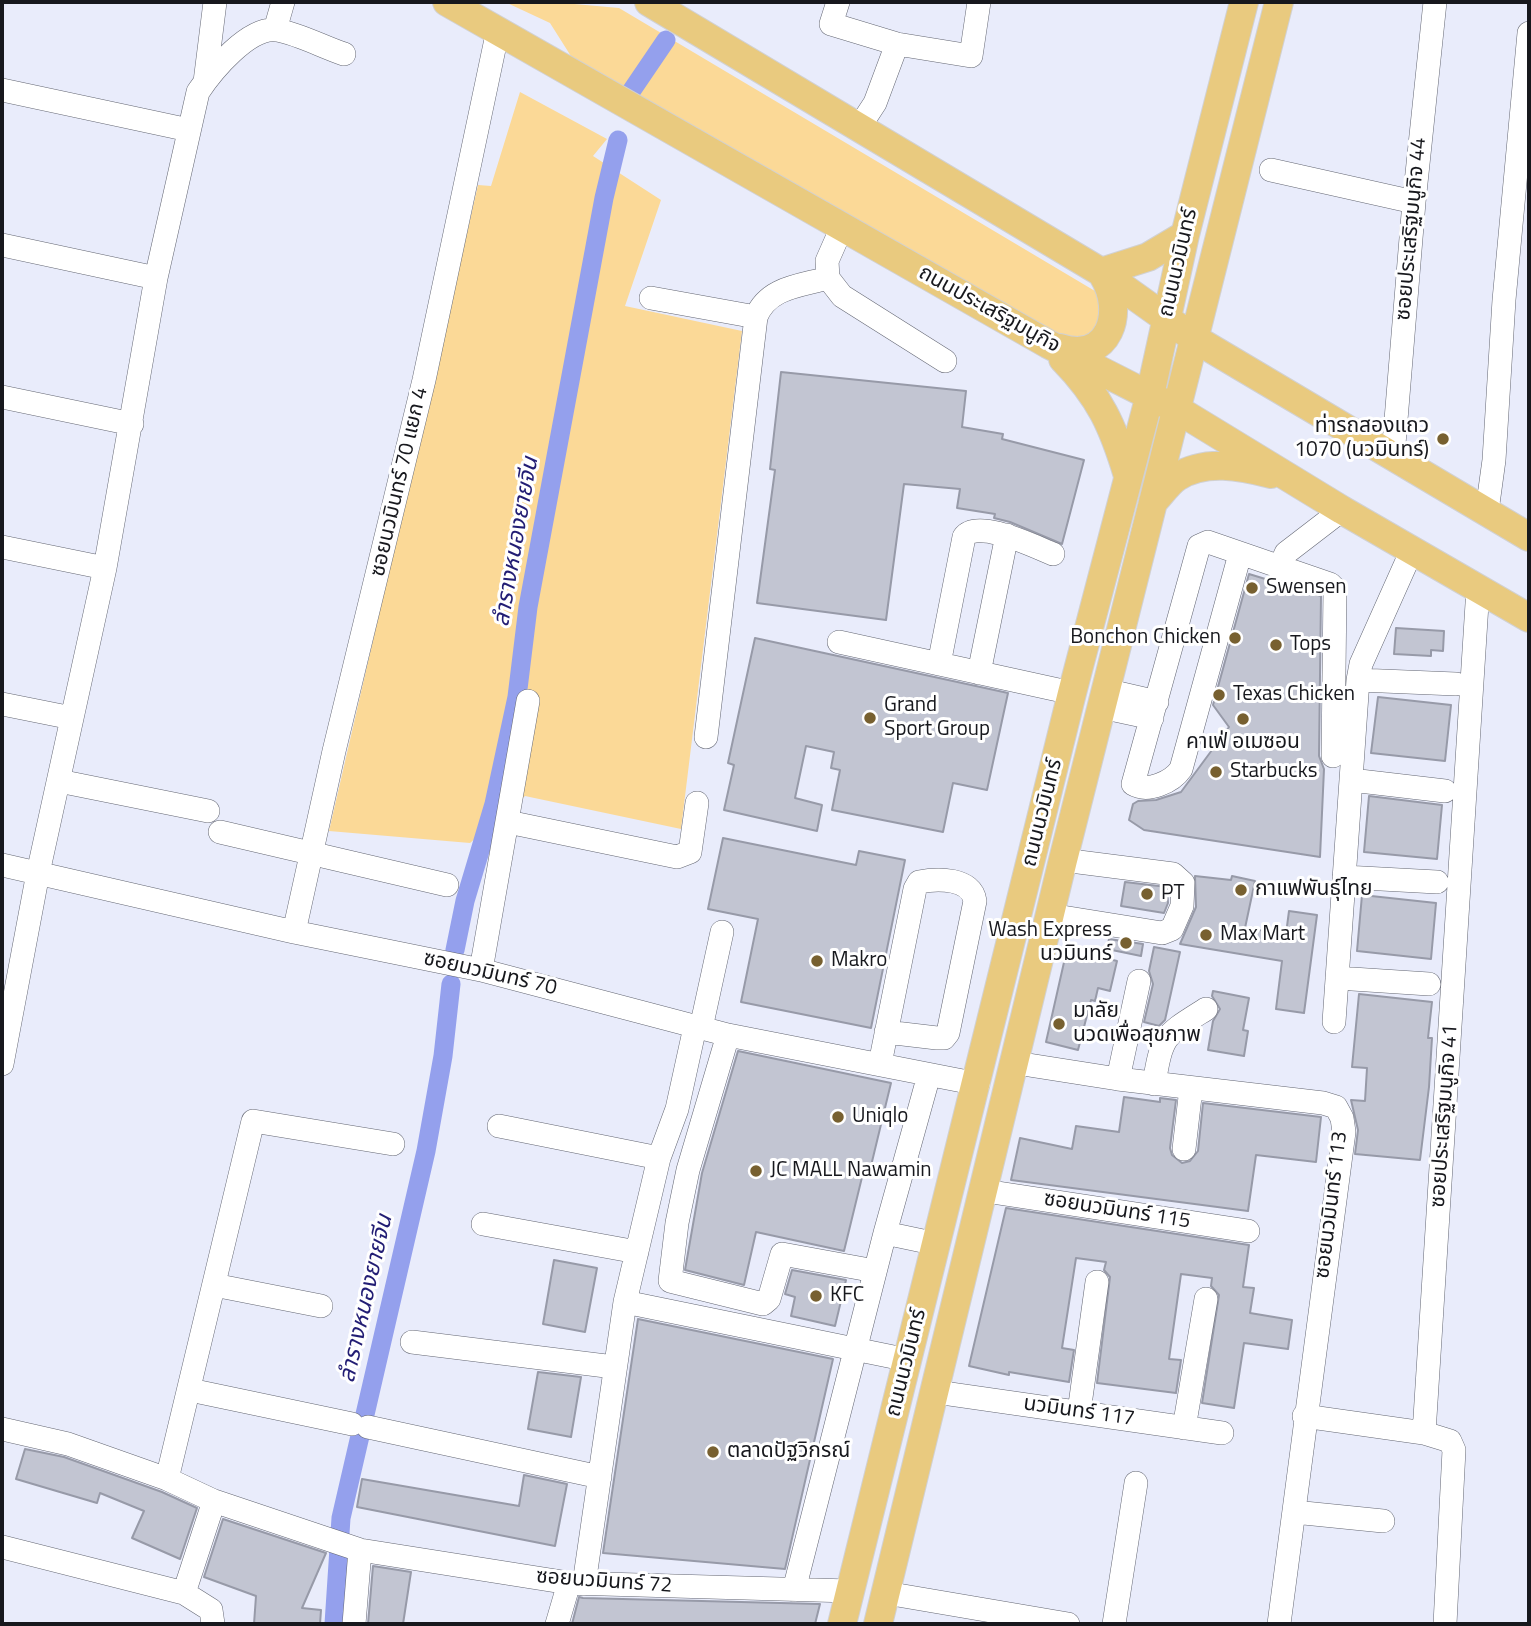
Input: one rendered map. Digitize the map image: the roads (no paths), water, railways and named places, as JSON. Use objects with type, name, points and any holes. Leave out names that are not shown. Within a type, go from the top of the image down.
[{"type":"main road","name":"ถนนประเสริฐมนูกิจ","points":[[447,2],[1048,344],[1178,410],[1342,510],[1529,618]]},
{"type":"main road","points":[[649,2],[1101,272],[1195,339],[1529,537]]},
{"type":"main road","name":"ถนนนวมินทร์","points":[[842,1624],[978,1084],[1072,693],[1150,395],[1185,235],[1244,2]]},
{"type":"main road","name":"ถนนนวมินทร์","points":[[878,1624],[1103,698],[1178,410],[1279,2]]},
{"type":"main road","points":[[1101,272],[1148,257],[1185,235]]},
{"type":"main road","points":[[1048,344],[1072,352],[1094,346],[1111,330],[1116,307],[1112,289],[1101,272]]},
{"type":"main road","points":[[1048,344],[1086,382],[1101,403],[1116,437],[1128,477]]},
{"type":"main road","points":[[1153,502],[1177,477],[1200,468],[1226,465],[1290,479]]},
{"type":"street","points":[[205,82],[215,2]]},
{"type":"street","points":[[275,30],[283,2]]},
{"type":"street","points":[[838,2],[831,24],[897,44],[971,56],[979,2]]},
{"type":"street","name":"ซอยประเสริฐมนูกิจ 44","points":[[1393,456],[1414,202],[1435,2]]},
{"type":"street","points":[[2,1062],[38,873],[105,568],[156,278],[198,92],[215,67],[255,34],[275,30],[344,54]]},
{"type":"street","name":"ซอยนวมินทร์ 70 แยก 4","points":[[294,932],[334,751],[424,380],[498,30]]},
{"type":"street","points":[[1487,511],[1494,460],[1504,300],[1529,33]]},
{"type":"street","points":[[860,126],[875,103],[897,44]]},
{"type":"street","points":[[2,90],[189,130]]},
{"type":"street","points":[[1272,170],[1414,202]]},
{"type":"street","points":[[842,227],[827,261],[828,278],[842,296],[945,361]]},
{"type":"street","points":[[2,245],[156,278]]},
{"type":"street","points":[[706,737],[756,317],[761,305],[771,294],[828,278]]},
{"type":"street","points":[[651,298],[756,317]]},
{"type":"street","points":[[2,397],[132,424]]},
{"type":"street","points":[[1279,569],[1286,553],[1342,510]]},
{"type":"street","points":[[939,664],[964,537],[973,530],[1007,535],[1053,554]]},
{"type":"street","points":[[979,673],[1007,535]]},
{"type":"street","points":[[1240,554],[1181,769],[1166,782],[1138,787],[1133,784],[1199,547],[1208,542],[1240,554],[1279,569],[1330,584],[1335,589],[1333,757]]},
{"type":"street","points":[[2,547],[105,568]]},
{"type":"street","points":[[1334,1022],[1358,680],[1361,664],[1412,550]]},
{"type":"street","name":"ซอยประเสริฐมนูกิจ 41","points":[[1423,1433],[1478,588]]},
{"type":"street","points":[[839,642],[1072,693]]},
{"type":"street","points":[[1358,680],[1456,684]]},
{"type":"street","points":[[1103,698],[1155,710]]},
{"type":"street","points":[[481,970],[528,701]]},
{"type":"street","points":[[2,704],[72,718]]},
{"type":"street","points":[[1351,780],[1445,791]]},
{"type":"street","points":[[59,781],[208,811]]},
{"type":"street","points":[[508,822],[677,857],[690,852],[698,803]]},
{"type":"street","points":[[220,832],[447,885]]},
{"type":"street","points":[[1050,915],[1162,933],[1172,929],[1182,906],[1183,883],[1173,874],[1063,860]]},
{"type":"street","name":"ซอยนวมินทร์ 70","points":[[2,865],[294,932],[481,970],[727,1035],[978,1084]]},
{"type":"street","points":[[1344,877],[1437,883]]},
{"type":"street","points":[[880,1064],[886,1032],[915,889],[919,883],[928,880],[966,884],[974,892],[975,901],[948,1032],[944,1038],[937,1038],[886,1032]]},
{"type":"street","points":[[557,1624],[577,1584],[600,1477],[625,1302],[659,1158],[677,1109],[722,932]]},
{"type":"street","points":[[1337,978],[1429,984]]},
{"type":"street","points":[[1118,1079],[1139,981]]},
{"type":"street","points":[[1154,1084],[1159,1048],[1164,1039],[1206,1009]]},
{"type":"street","points":[[727,1035],[688,1170],[677,1223],[670,1281],[763,1304],[769,1299],[782,1254],[875,1271]]},
{"type":"street","name":"ซอยนวมินทร์ 113","points":[[1016,1063],[1154,1084],[1323,1103],[1336,1108],[1342,1118],[1344,1132],[1304,1416],[1279,1624]]},
{"type":"street","points":[[794,1590],[875,1271],[929,1074]]},
{"type":"street","points":[[1184,1149],[1191,1088]]},
{"type":"street","points":[[167,1479],[253,1121],[393,1144]]},
{"type":"street","points":[[499,1126],[659,1158]]},
{"type":"street","name":"ซอยนวมินทร์ 115","points":[[985,1191],[1248,1231]]},
{"type":"street","points":[[483,1224],[637,1252]]},
{"type":"street","points":[[885,1233],[937,1244]]},
{"type":"street","points":[[1079,1412],[1097,1282]]},
{"type":"street","points":[[215,1285],[321,1306]]},
{"type":"street","points":[[1184,1428],[1206,1299]]},
{"type":"street","points":[[625,1302],[908,1360]]},
{"type":"street","points":[[412,1342],[614,1367]]},
{"type":"street","points":[[190,1390],[600,1477]]},
{"type":"street","name":"นวมินทร์ 117","points":[[936,1392],[1222,1433]]},
{"type":"street","points":[[1304,1416],[1423,1433],[1450,1441],[1454,1450],[1445,1624]]},
{"type":"street","name":"ซอยนวมินทร์ 72","points":[[2,1429],[68,1444],[167,1479],[214,1502],[345,1547],[577,1584],[850,1591]]},
{"type":"street","points":[[1114,1624],[1136,1483]]},
{"type":"street","points":[[184,1593],[214,1502]]},
{"type":"street","points":[[1294,1512],[1383,1521]]},
{"type":"street","points":[[2,1547],[184,1593],[211,1610],[213,1624]]},
{"type":"street","points":[[345,1547],[354,1624]]},
{"type":"street","points":[[886,1593],[1068,1624]]},
{"type":"waterway","name":"ลำรางหนองยายจีน","points":[[630,93],[666,40]]},
{"type":"waterway","name":"ลำรางหนองยายจีน","points":[[455,950],[465,901],[494,804],[517,697],[528,607],[604,198],[618,140]]},
{"type":"waterway","name":"ลำรางหนองยายจีน","points":[[334,1624],[341,1518],[426,1151],[443,1056],[451,984]]},
{"type":"place","name":"ท่ารถสองแถว 1070 (นวมินทร์)","points":[[1443,439]]},
{"type":"place","name":"Swensen","points":[[1252,588]]},
{"type":"place","name":"Bonchon Chicken","points":[[1235,638]]},
{"type":"place","name":"Tops","points":[[1276,645]]},
{"type":"place","name":"Texas Chicken","points":[[1219,695]]},
{"type":"place","name":"Grand Sport Group","points":[[870,718]]},
{"type":"place","name":"คาเฟ่ อเมซอน","points":[[1243,719]]},
{"type":"place","name":"Starbucks","points":[[1216,772]]},
{"type":"place","name":"กาแฟพันธุ์ไทย","points":[[1241,890]]},
{"type":"place","name":"PT","points":[[1147,894]]},
{"type":"place","name":"Max Mart","points":[[1206,935]]},
{"type":"place","name":"Wash Express นวมินทร์","points":[[1126,943]]},
{"type":"place","name":"Makro","points":[[817,961]]},
{"type":"place","name":"มาลัย นวดเพื่อสุขภาพ","points":[[1059,1024]]},
{"type":"place","name":"Uniqlo","points":[[838,1117]]},
{"type":"place","name":"JC MALL Nawamin","points":[[756,1171]]},
{"type":"place","name":"KFC","points":[[816,1296]]},
{"type":"place","name":"ตลาดปัฐวิกรณ์","points":[[713,1452]]}]
